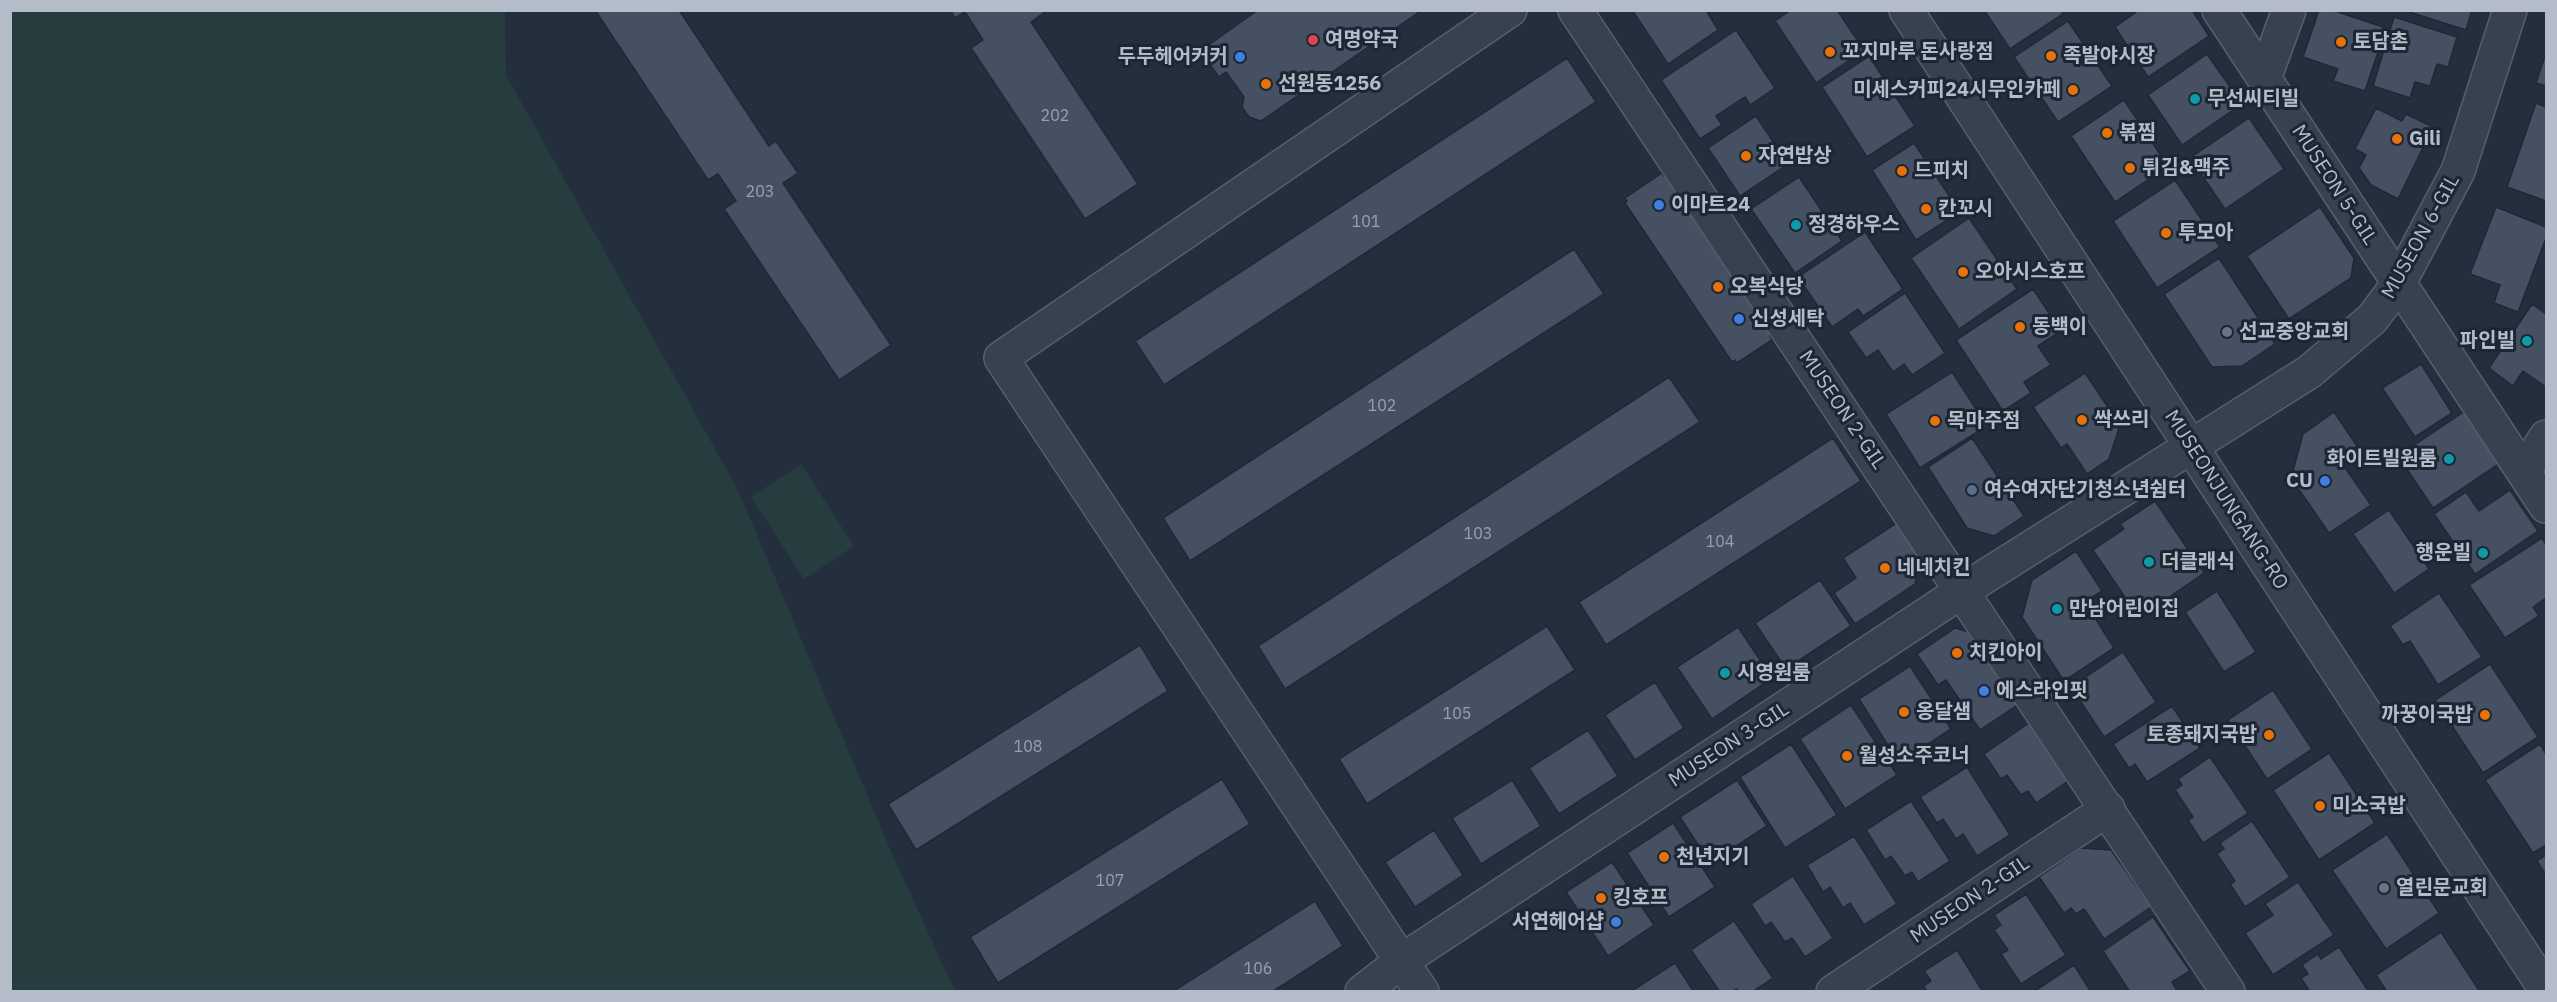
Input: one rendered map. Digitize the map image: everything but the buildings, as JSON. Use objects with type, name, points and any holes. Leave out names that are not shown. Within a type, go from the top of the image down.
[{"type":"street","points":[[1422,992],[1403,960],[1324,847],[1001,358],[1510,10]]},
{"type":"street","name":"MUSEON 2-GIL","points":[[1575,10],[2228,992]]},
{"type":"street","name":"MUSEONJUNGANG-RO","points":[[1906,10],[2547,990]]},
{"type":"street","name":"MUSEON 5-GIL","points":[[2219,10],[2547,506]]},
{"type":"street","points":[[2264,79],[2289,10]]},
{"type":"street","name":"MUSEON 6-GIL","points":[[2192,447],[2309,372],[2372,319],[2399,284],[2458,171],[2510,10]]},
{"type":"street","points":[[2524,471],[2547,437]]},
{"type":"street","name":"MUSEON 3-GIL","points":[[1362,992],[1403,960],[1962,591],[2192,447]]},
{"type":"street","name":"MUSEON 2-GIL","points":[[1833,992],[2108,809]]},
{"type":"green space","points":[[10,11],[505,11],[506,75],[738,490],[893,856],[955,991],[11,991]]},
{"type":"green space","points":[[801,464],[854,546],[804,579],[751,497]]},
{"type":"place","name":"여명약국","points":[[1313,40]]},
{"type":"place","name":"토담촌","points":[[2341,42]]},
{"type":"place","name":"꼬지마루 돈사랑점","points":[[1830,52]]},
{"type":"place","name":"족발야시장","points":[[2051,56]]},
{"type":"place","name":"두두헤어커커","points":[[1240,57]]},
{"type":"place","name":"선원동1256","points":[[1266,84]]},
{"type":"place","name":"미세스커피24시무인카페","points":[[2073,90]]},
{"type":"place","name":"무선씨티빌","points":[[2195,99]]},
{"type":"place","name":"볶찜","points":[[2107,133]]},
{"type":"place","name":"Gili","points":[[2397,139]]},
{"type":"place","name":"자연밥상","points":[[1746,156]]},
{"type":"place","name":"튀김&맥주","points":[[2130,168]]},
{"type":"place","name":"드피치","points":[[1902,171]]},
{"type":"place","name":"이마트24","points":[[1659,205]]},
{"type":"place","name":"칸꼬시","points":[[1926,209]]},
{"type":"place","name":"정경하우스","points":[[1796,225]]},
{"type":"place","name":"투모아","points":[[2166,233]]},
{"type":"place","name":"오아시스호프","points":[[1963,272]]},
{"type":"place","name":"오복식당","points":[[1718,287]]},
{"type":"place","name":"신성세탁","points":[[1739,319]]},
{"type":"place","name":"동백이","points":[[2020,327]]},
{"type":"place","name":"선교중앙교회","points":[[2227,332]]},
{"type":"place","name":"파인빌","points":[[2527,341]]},
{"type":"place","name":"싹쓰리","points":[[2082,420]]},
{"type":"place","name":"목마주점","points":[[1935,421]]},
{"type":"place","name":"화이트빌원룸","points":[[2449,459]]},
{"type":"place","name":"CU","points":[[2325,481]]},
{"type":"place","name":"여수여자단기청소년쉼터","points":[[1972,490]]},
{"type":"place","name":"행운빌","points":[[2483,553]]},
{"type":"place","name":"더클래식","points":[[2149,562]]},
{"type":"place","name":"네네치킨","points":[[1885,568]]},
{"type":"place","name":"만남어린이집","points":[[2057,609]]},
{"type":"place","name":"치킨아이","points":[[1957,653]]},
{"type":"place","name":"시영원룸","points":[[1725,673]]},
{"type":"place","name":"에스라인핏","points":[[1984,691]]},
{"type":"place","name":"옹달샘","points":[[1904,712]]},
{"type":"place","name":"까꿍이국밥","points":[[2485,715]]},
{"type":"place","name":"토종돼지국밥","points":[[2269,735]]},
{"type":"place","name":"월성소주코너","points":[[1847,756]]},
{"type":"place","name":"미소국밥","points":[[2320,806]]},
{"type":"place","name":"천년지기","points":[[1664,857]]},
{"type":"place","name":"열린문교회","points":[[2384,888]]},
{"type":"place","name":"킹호프","points":[[1601,898]]},
{"type":"place","name":"서연헤어샵","points":[[1616,922]]}]
